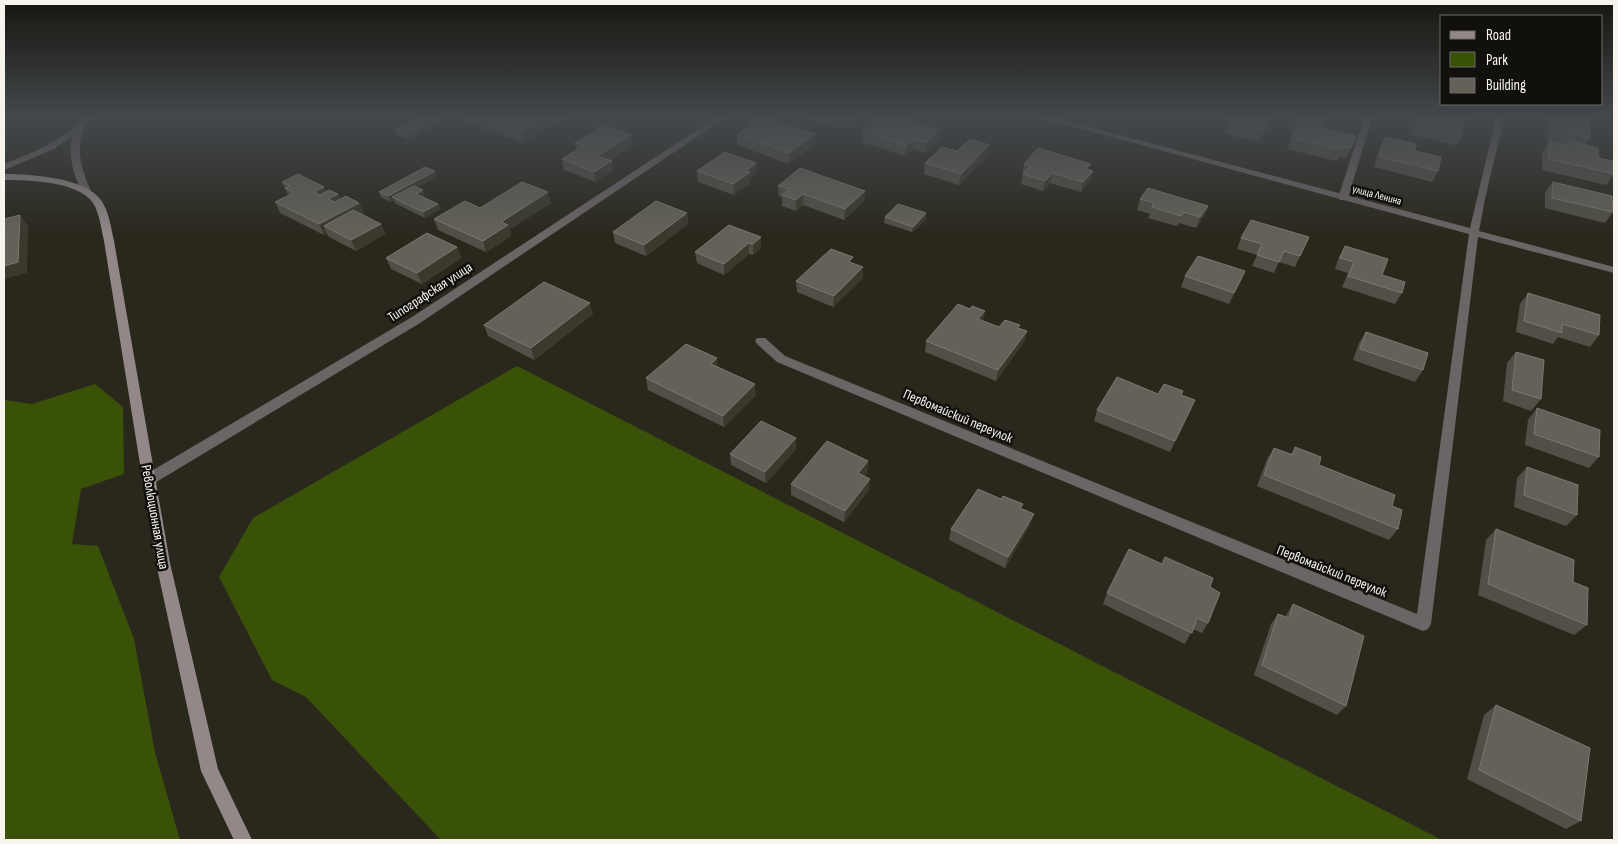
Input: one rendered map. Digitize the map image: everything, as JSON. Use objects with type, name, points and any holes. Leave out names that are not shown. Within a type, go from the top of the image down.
[{"type":"main road","points":[[4,177],[48,180],[86,191]]},
{"type":"main road","name":"Революционная улица","points":[[86,191],[97,201],[109,240],[163,563],[210,771],[243,840]]},
{"type":"street","points":[[4,166],[25,157]]},
{"type":"street","points":[[75,157],[76,168],[86,191]]},
{"type":"street","name":"Типографская улица","points":[[148,480],[416,320],[662,157]]},
{"type":"street","name":"улица Ленина","points":[[1194,157],[1614,270]]},
{"type":"street","points":[[1343,198],[1356,157]]},
{"type":"street","name":"Первомайский переулок","points":[[761,341],[780,358],[1423,624],[1474,233],[1490,157]]},
{"type":"green space","points":[[517,366],[1442,840],[441,840],[306,697],[272,680],[219,577],[253,518]]},
{"type":"green space","points":[[95,384],[123,407],[124,474],[81,489],[72,544],[98,546],[134,639],[155,752],[180,840],[4,840],[4,400],[32,404]]},
{"type":"building","points":[[565,157],[602,157],[612,161],[594,172],[562,159]]},
{"type":"building","points":[[717,157],[740,157],[756,163],[746,171],[750,172],[733,184],[697,171]]},
{"type":"building","points":[[931,157],[977,157],[961,174],[925,163]]},
{"type":"building","points":[[1030,157],[1069,157],[1091,164],[1086,169],[1093,171],[1083,182],[1052,173],[1045,181],[1023,174],[1031,166],[1024,164]]},
{"type":"building","points":[[1382,157],[1441,157],[1438,171]]},
{"type":"building","points":[[1548,157],[1599,157],[1613,161],[1614,174],[1548,159]]},
{"type":"building","points":[[425,167],[435,171],[388,196],[379,192]]},
{"type":"building","points":[[800,168],[865,191],[845,209],[803,194],[796,200],[782,195],[789,189],[778,186]]},
{"type":"building","points":[[298,174],[324,187],[314,192],[320,195],[329,190],[338,194],[328,199],[335,202],[346,196],[359,203],[319,224],[275,202],[294,193],[285,188],[290,186],[282,182]]},
{"type":"building","points":[[522,182],[548,192],[501,222],[508,225],[483,241],[434,219],[465,201],[480,208]]},
{"type":"building","points":[[1553,182],[1612,196],[1613,212],[1552,198]]},
{"type":"building","points":[[414,186],[423,190],[416,194],[438,204],[423,212],[392,197]]},
{"type":"building","points":[[1148,188],[1208,206],[1200,217],[1183,212],[1181,216],[1152,207],[1154,203],[1140,199]]},
{"type":"building","points":[[656,201],[687,213],[644,245],[613,232]]},
{"type":"building","points":[[898,204],[926,213],[913,227],[885,217]]},
{"type":"building","points":[[353,210],[381,224],[351,240],[324,226]]},
{"type":"building","points":[[20,215],[18,262],[4,266],[4,219]]},
{"type":"building","points":[[1251,220],[1309,237],[1300,256],[1284,251],[1279,262],[1257,255],[1262,244],[1241,238]]},
{"type":"building","points":[[729,225],[761,237],[753,244],[749,243],[724,264],[695,252]]},
{"type":"building","points":[[427,233],[457,247],[417,273],[386,258]]},
{"type":"building","points":[[1345,246],[1388,259],[1382,275],[1405,282],[1402,293],[1348,276],[1354,262],[1340,258]]},
{"type":"building","points":[[831,249],[853,257],[849,262],[863,267],[834,296],[796,281]]},
{"type":"building","points":[[1198,256],[1245,271],[1234,293],[1185,276]]},
{"type":"building","points":[[544,282],[590,303],[531,348],[484,325]]},
{"type":"building","points":[[1528,293],[1600,315],[1599,335],[1562,324],[1562,333],[1524,321]]},
{"type":"building","points":[[958,304],[970,309],[972,306],[985,311],[978,319],[999,327],[1005,320],[1020,325],[1017,328],[1027,331],[998,370],[926,341]]},
{"type":"building","points":[[1366,332],[1428,353],[1423,370],[1360,349]]},
{"type":"building","points":[[686,344],[717,358],[711,364],[755,384],[723,416],[646,378]]},
{"type":"building","points":[[1516,352],[1544,360],[1541,399],[1512,390]]},
{"type":"building","points":[[1117,377],[1158,394],[1164,384],[1183,391],[1181,395],[1195,400],[1175,441],[1097,410]]},
{"type":"building","points":[[1537,408],[1600,430],[1599,457],[1534,434]]},
{"type":"building","points":[[761,421],[796,438],[765,472],[730,454]]},
{"type":"building","points":[[827,441],[868,461],[858,473],[870,479],[845,511],[791,484]]},
{"type":"building","points":[[1295,447],[1321,457],[1319,465],[1395,495],[1392,506],[1402,510],[1398,529],[1264,475],[1274,448],[1293,455]]},
{"type":"building","points":[[1527,467],[1578,485],[1577,515],[1524,495]]},
{"type":"building","points":[[978,489],[1001,499],[1003,496],[1023,504],[1020,508],[1034,514],[1008,557],[951,529]]},
{"type":"building","points":[[1496,529],[1574,560],[1573,582],[1588,588],[1587,625],[1488,584]]},
{"type":"building","points":[[1129,549],[1162,564],[1165,557],[1213,578],[1210,587],[1220,593],[1208,623],[1197,618],[1192,633],[1107,593]]},
{"type":"building","points":[[1293,604],[1364,636],[1346,706],[1262,665],[1278,614],[1289,618]]},
{"type":"building","points":[[1496,705],[1590,748],[1581,821],[1479,770]]}]
